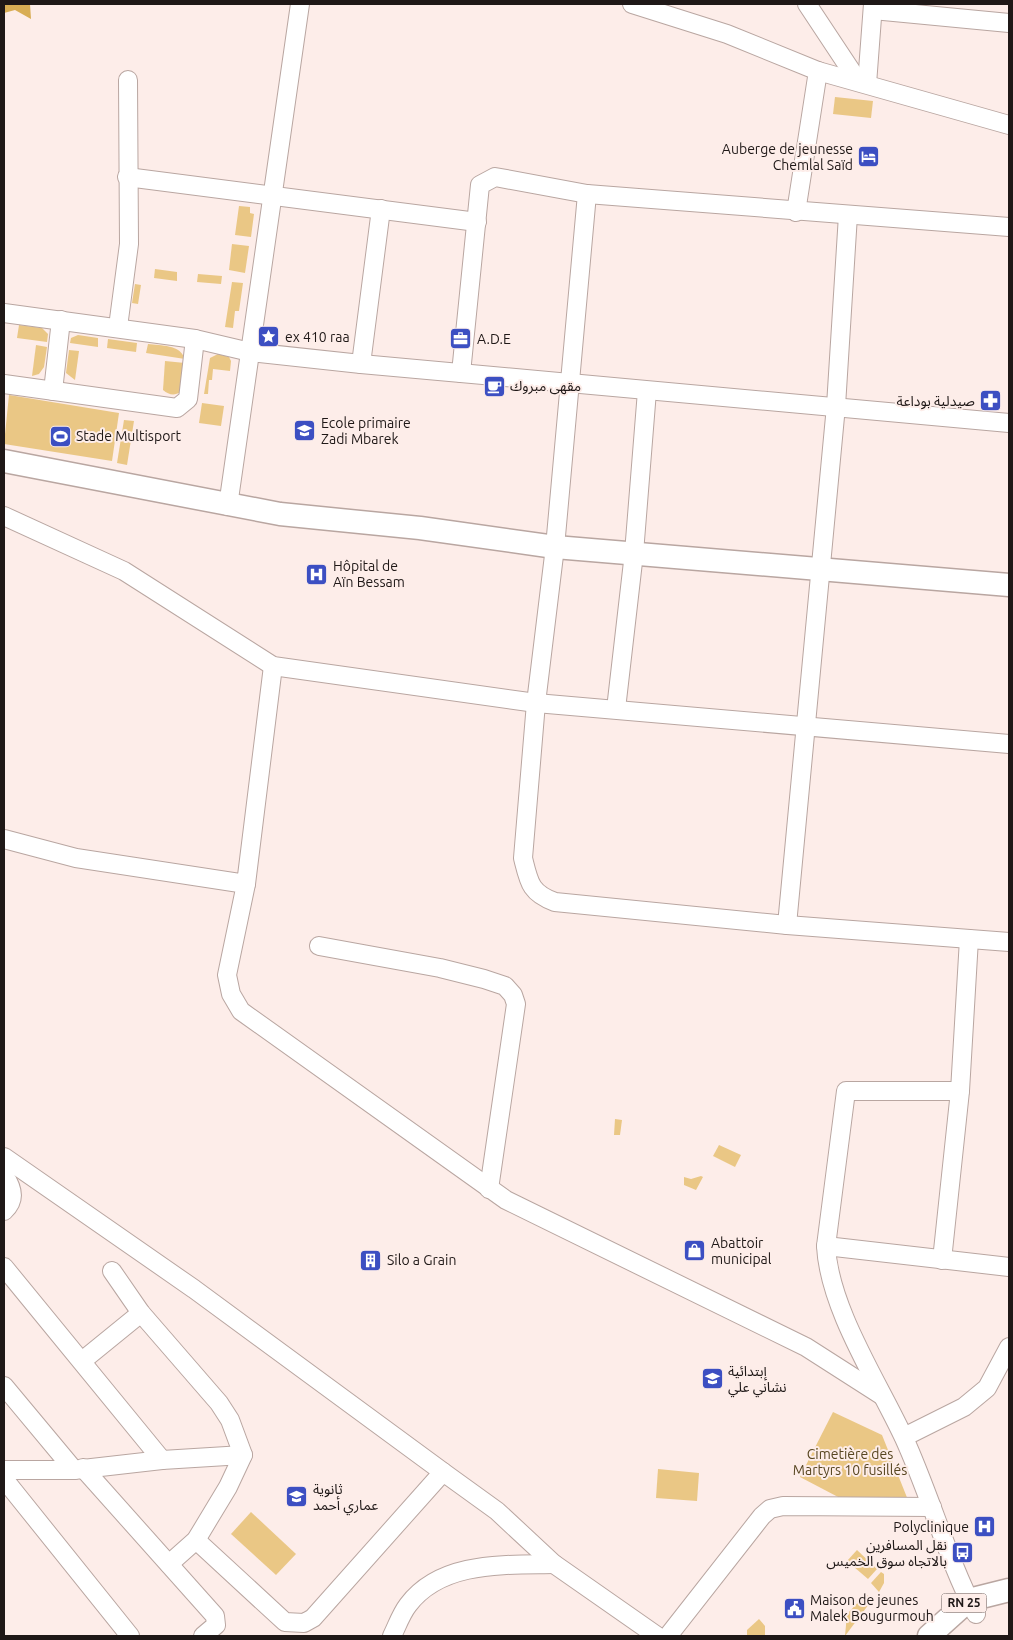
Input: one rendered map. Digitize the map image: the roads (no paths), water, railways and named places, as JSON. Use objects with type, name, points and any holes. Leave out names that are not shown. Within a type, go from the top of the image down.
[{"type":"main road","points":[[4,461],[228,506],[280,514],[420,528],[556,547],[1009,585]]},
{"type":"main road","name":"RN 25","points":[[929,1636],[972,1607],[1009,1590]]},
{"type":"main road","name":"RN 25","points":[[950,1636],[972,1607],[1009,1605]]},
{"type":"street","points":[[228,506],[300,4]]},
{"type":"street","points":[[632,4],[727,34],[818,71],[1009,125]]},
{"type":"street","points":[[807,4],[862,82]]},
{"type":"street","points":[[862,82],[873,7],[1009,23]]},
{"type":"street","points":[[796,212],[818,71]]},
{"type":"street","points":[[118,327],[129,244],[128,80]]},
{"type":"street","points":[[128,177],[477,222]]},
{"type":"street","points":[[461,373],[480,185],[495,177],[587,194],[796,212],[1009,227]]},
{"type":"street","points":[[587,194],[556,547],[536,703],[523,858],[534,891],[542,897],[555,902],[787,925],[1009,942]]},
{"type":"street","points":[[361,364],[381,209]]},
{"type":"street","points":[[787,925],[836,406],[848,215]]},
{"type":"street","points":[[4,313],[118,327],[195,339],[250,352],[647,391],[836,406],[1009,423]]},
{"type":"street","points":[[53,391],[60,320]]},
{"type":"street","points":[[4,384],[177,408],[188,399],[195,339]]},
{"type":"street","points":[[616,708],[634,553],[647,391]]},
{"type":"street","points":[[4,516],[124,571],[274,666],[536,703],[616,708],[1009,744]]},
{"type":"street","points":[[274,666],[246,884],[227,976],[230,994],[241,1011],[506,1200],[806,1347],[881,1395]]},
{"type":"street","points":[[4,839],[76,858],[246,884]]},
{"type":"street","points":[[942,1260],[960,1092],[969,940]]},
{"type":"street","points":[[319,946],[440,968],[484,979],[505,986],[514,995],[516,1004],[490,1189]]},
{"type":"street","points":[[960,1092],[846,1091],[826,1246],[833,1287],[881,1395],[904,1437],[972,1607]]},
{"type":"street","points":[[4,1157],[194,1290],[498,1511],[554,1564],[657,1636]]},
{"type":"street","points":[[4,1175],[12,1192],[12,1202],[4,1211]]},
{"type":"street","points":[[826,1246],[1009,1267]]},
{"type":"street","points":[[4,1267],[162,1460]]},
{"type":"street","points":[[112,1271],[141,1313],[220,1403],[230,1420],[243,1455],[228,1487],[196,1540],[169,1564]]},
{"type":"street","points":[[82,1361],[141,1313]]},
{"type":"street","points":[[904,1437],[964,1407],[987,1388],[1009,1347]]},
{"type":"street","points":[[4,1386],[78,1469],[169,1564],[215,1616],[216,1625],[203,1636]]},
{"type":"street","points":[[4,1470],[78,1469],[162,1460],[243,1455]]},
{"type":"street","points":[[196,1540],[285,1622],[304,1623],[312,1618],[443,1472]]},
{"type":"street","points":[[4,1478],[130,1636]]},
{"type":"street","points":[[668,1636],[762,1516],[770,1509],[783,1506],[932,1507]]},
{"type":"street","points":[[392,1636],[407,1607],[419,1593],[444,1578],[475,1567],[554,1564]]},
{"type":"place","name":"Auberge de jeunesse Chemlal Saïd","points":[[869,157]]},
{"type":"place","name":"ex 410 raa","points":[[269,337]]},
{"type":"place","name":"A.D.E","points":[[461,339]]},
{"type":"place","name":"مقهى مبروك","points":[[494,386]]},
{"type":"place","name":"صيدلية بوداعة","points":[[991,401]]},
{"type":"place","name":"Ecole primaire Zadi Mbarek","points":[[305,431]]},
{"type":"place","name":"Stade Multisport","points":[[60,436]]},
{"type":"place","name":"Hôpital de Aïn Bessam","points":[[317,574]]},
{"type":"place","name":"Abattoir municipal","points":[[695,1251]]},
{"type":"place","name":"Silo a Grain","points":[[371,1260]]},
{"type":"place","name":"إبتدائية نشاني علي","points":[[712,1379]]},
{"type":"place","name":"ثانوية عماري أحمد","points":[[297,1497]]},
{"type":"place","name":"Polyclinique","points":[[985,1527]]},
{"type":"place","name":"نقل المسافرين بالاتجاه سوق الخميس","points":[[963,1553]]},
{"type":"place","name":"Maison de jeunes Malek Bougurmouh","points":[[794,1608]]},
{"type":"park label","name":"Cimetière des Martyrs 10 fusillés","points":[[850,1462]]}]
